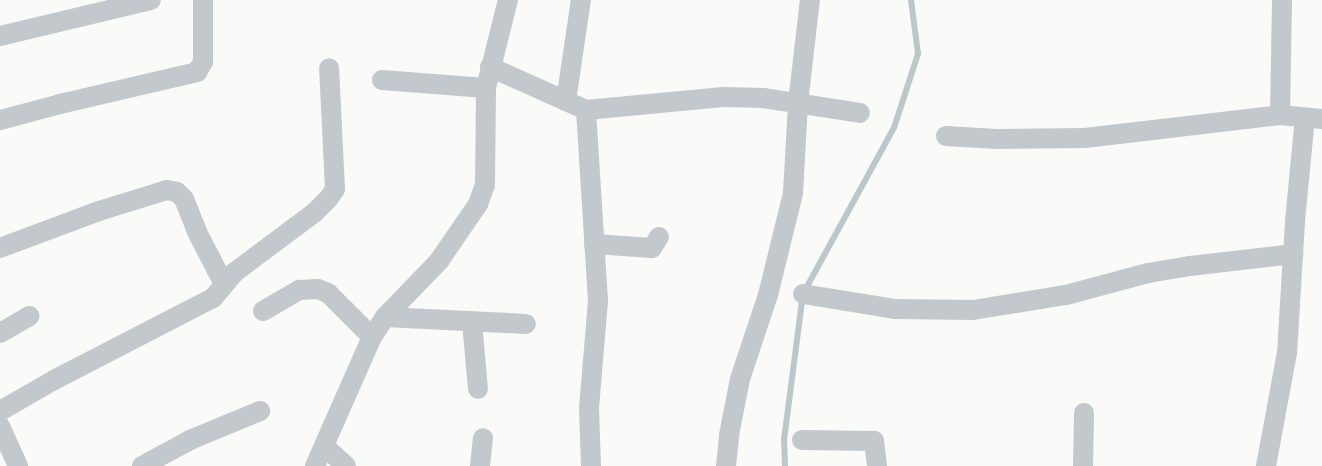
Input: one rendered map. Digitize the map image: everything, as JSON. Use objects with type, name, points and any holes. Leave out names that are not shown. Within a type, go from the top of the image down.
[{"type":"street","points":[[0,36],[151,0]]},
{"type":"street","points":[[0,120],[70,101],[197,72],[203,62],[203,0]]},
{"type":"street","points":[[315,466],[372,337],[385,317],[438,261],[478,204],[485,185],[486,88],[508,0]]},
{"type":"street","points":[[566,101],[581,0]]},
{"type":"street","points":[[726,466],[729,435],[740,379],[768,295],[793,193],[798,103],[810,0]]},
{"type":"street","points":[[1280,115],[1282,0]]},
{"type":"street","points":[[490,67],[586,110],[722,97],[763,98],[860,114]]},
{"type":"street","points":[[0,411],[54,380],[213,298],[235,272],[314,213],[329,198],[335,189],[329,68]]},
{"type":"street","points":[[382,80],[486,88]]},
{"type":"street","points":[[586,110],[598,301],[588,408],[591,466]]},
{"type":"street","points":[[946,136],[1024,140],[1085,138],[1280,115],[1314,118],[1293,254],[1287,353],[1266,466]]},
{"type":"street","points":[[0,248],[99,212],[167,190],[177,192],[184,199],[197,232],[224,284]]},
{"type":"street","points":[[594,244],[652,248],[659,237]]},
{"type":"street","points":[[803,294],[896,309],[973,310],[1066,295],[1148,273],[1293,254]]},
{"type":"street","points":[[263,311],[299,290],[318,289],[328,293],[372,337]]},
{"type":"street","points":[[0,333],[30,316]]},
{"type":"street","points":[[385,317],[526,324]]},
{"type":"street","points":[[472,322],[478,389]]},
{"type":"street","points":[[142,466],[190,440],[260,411]]},
{"type":"street","points":[[1083,466],[1084,413]]},
{"type":"street","points":[[0,426],[18,466]]},
{"type":"street","points":[[480,466],[484,438]]},
{"type":"street","points":[[802,440],[874,441],[877,466]]},
{"type":"street","points":[[325,447],[346,466]]},
{"type":"waterway","points":[[785,466],[784,440],[803,294],[894,128],[918,54],[911,0]]}]
